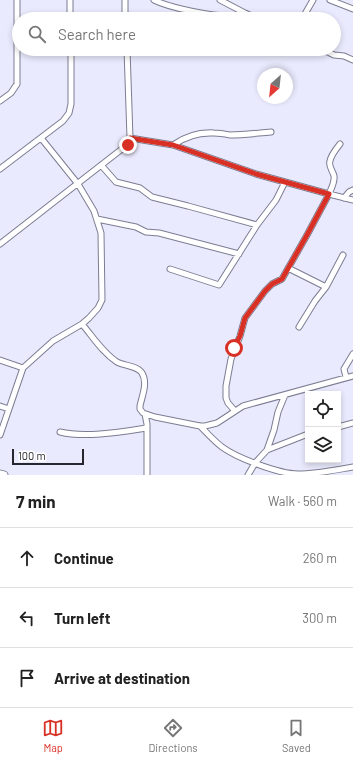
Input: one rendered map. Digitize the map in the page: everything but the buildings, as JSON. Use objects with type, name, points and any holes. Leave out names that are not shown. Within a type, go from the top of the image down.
[{"type":"street","points":[[17,0],[17,12]]},
{"type":"street","points":[[70,0],[70,12]]},
{"type":"street","points":[[125,0],[125,12]]},
{"type":"street","points":[[154,0],[201,12]]},
{"type":"street","points":[[220,0],[242,12]]},
{"type":"street","points":[[306,12],[313,0]]},
{"type":"street","points":[[330,0],[353,9]]},
{"type":"street","points":[[0,101],[11,93],[17,84],[17,56]]},
{"type":"street","points":[[0,169],[63,121],[69,113],[71,108],[70,56]]},
{"type":"street","points":[[0,244],[128,145],[130,138],[127,56]]},
{"type":"street","points":[[341,56],[353,60]]},
{"type":"street","points":[[173,145],[182,138],[192,134],[214,133],[231,135],[271,132]]},
{"type":"street","points":[[0,435],[23,368],[53,341],[82,324],[98,308],[102,300],[101,233],[94,211],[78,184],[41,138]]},
{"type":"street","points":[[130,138],[173,145],[256,174],[353,200]]},
{"type":"street","points":[[235,411],[228,403],[226,398],[226,386],[231,359],[245,318],[265,291],[272,284],[282,279],[307,235],[333,184],[334,175],[330,161],[340,144]]},
{"type":"street","points":[[101,165],[118,183],[140,188],[152,197],[257,225]]},
{"type":"street","points":[[170,269],[219,285],[257,225],[276,200],[285,182]]},
{"type":"street","points":[[344,198],[353,190]]},
{"type":"street","points":[[97,219],[136,227],[145,231],[159,233],[239,254]]},
{"type":"street","points":[[299,327],[315,301],[326,287],[343,255]]},
{"type":"street","points":[[288,268],[326,287]]},
{"type":"street","points":[[82,324],[112,358],[122,365],[138,369],[142,373],[145,384],[140,409],[145,414],[200,426],[217,423],[243,406],[353,376]]},
{"type":"street","points":[[346,377],[344,370],[353,354]]},
{"type":"street","points":[[0,360],[23,368]]},
{"type":"street","points":[[267,450],[278,412],[285,395]]},
{"type":"street","points":[[0,406],[9,409]]},
{"type":"street","points":[[145,414],[147,475]]},
{"type":"street","points":[[341,426],[353,423]]},
{"type":"street","points":[[200,426],[216,442],[229,451],[275,470],[297,474],[353,467]]},
{"type":"street","points":[[60,432],[69,434],[114,433],[146,428]]},
{"type":"street","points":[[248,475],[255,462],[267,450],[305,435]]},
{"type":"route","points":[[128,145],[130,138],[173,145],[256,174],[329,194],[282,279],[272,284],[265,291],[245,318],[240,336],[234,348]]}]
